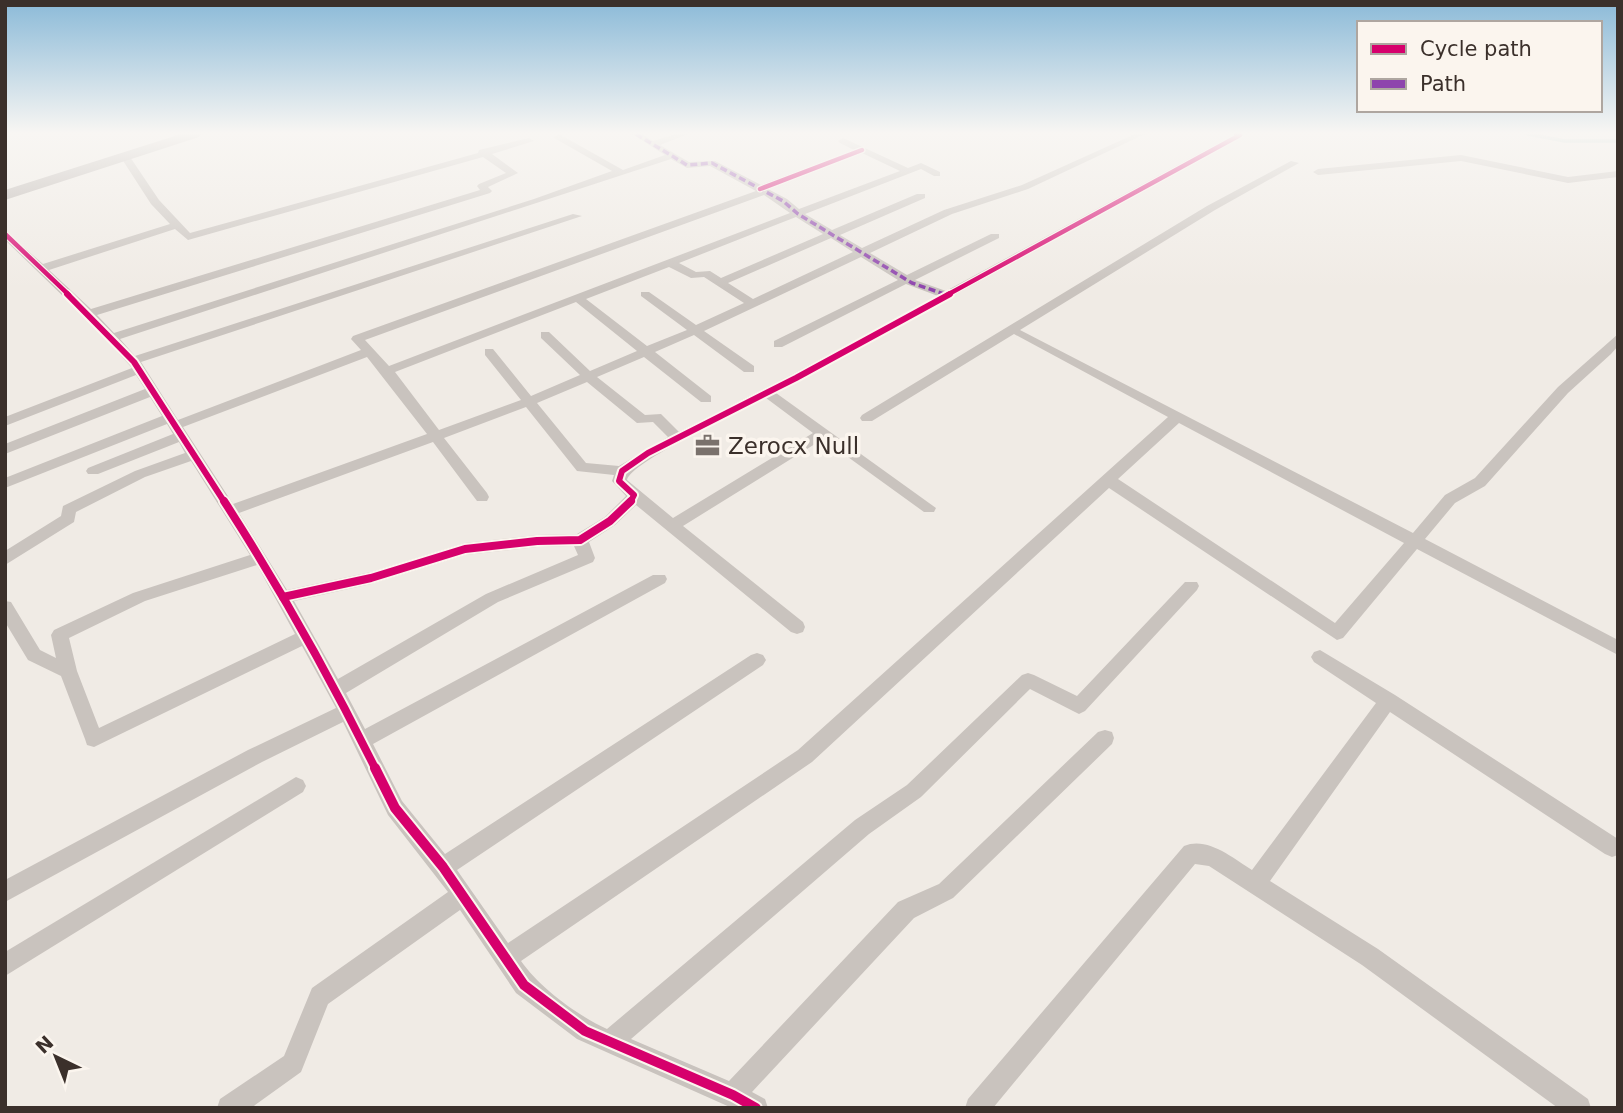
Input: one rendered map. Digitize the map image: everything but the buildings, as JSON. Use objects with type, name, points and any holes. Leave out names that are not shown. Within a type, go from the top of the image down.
[{"type":"main road","points":[[5,195],[33,186]]},
{"type":"street","points":[[145,186],[155,202],[188,237],[365,186]]},
{"type":"street","points":[[88,314],[487,191],[482,186]]},
{"type":"street","points":[[112,338],[580,186]]},
{"type":"street","points":[[754,186],[907,279],[947,295]]},
{"type":"street","points":[[482,497],[387,371],[357,339],[772,186]]},
{"type":"street","points":[[387,371],[870,186]]},
{"type":"street","points":[[230,511],[528,402],[694,331],[948,212],[1027,186]]},
{"type":"street","points":[[797,627],[634,495],[619,481],[622,471],[648,453],[767,393],[1147,186]]},
{"type":"street","points":[[867,418],[1211,208],[1252,186]]},
{"type":"street","points":[[720,282],[921,196]]},
{"type":"street","points":[[5,422],[135,365],[577,216]]},
{"type":"street","points":[[39,269],[177,225]]},
{"type":"street","points":[[5,234],[112,338],[135,365],[283,597],[347,711],[395,808],[443,867],[524,985],[585,1031],[733,1095],[756,1108]]},
{"type":"street","points":[[778,344],[995,236]]},
{"type":"street","points":[[671,263],[695,276],[706,273],[753,304]]},
{"type":"street","points":[[645,294],[749,369]]},
{"type":"street","points":[[579,299],[706,399]]},
{"type":"street","points":[[1019,333],[1618,648]]},
{"type":"street","points":[[545,335],[588,376],[642,420],[656,417],[678,439]]},
{"type":"street","points":[[1108,480],[1337,633],[1450,499],[1480,482],[1563,390],[1618,338]]},
{"type":"street","points":[[6,483],[175,427],[367,352]]},
{"type":"street","points":[[489,352],[582,468],[622,471]]},
{"type":"street","points":[[5,449],[152,391]]},
{"type":"street","points":[[767,393],[929,508]]},
{"type":"street","points":[[506,958],[805,756],[1177,417]]},
{"type":"street","points":[[93,471],[175,427]]},
{"type":"street","points":[[672,526],[821,433]]},
{"type":"street","points":[[5,559],[69,518],[68,510],[141,474],[193,455]]},
{"type":"street","points":[[283,597],[371,578],[466,549],[537,541],[580,540],[610,521],[629,505],[634,495]]},
{"type":"street","points":[[335,690],[492,598],[587,558],[580,540]]},
{"type":"street","points":[[260,558],[139,597],[60,635],[68,671],[94,739],[305,637]]},
{"type":"street","points":[[362,741],[659,579]]},
{"type":"street","points":[[610,1042],[862,827],[914,791],[1028,680],[1079,706],[1191,586]]},
{"type":"street","points":[[5,607],[34,655],[68,671]]},
{"type":"street","points":[[1320,657],[1612,847]]},
{"type":"street","points":[[443,867],[757,660]]},
{"type":"street","points":[[1255,884],[1389,700]]},
{"type":"street","points":[[5,892],[255,756],[347,711]]},
{"type":"street","points":[[733,1095],[906,910],[946,891],[1105,738]]},
{"type":"street","points":[[5,965],[296,786]]},
{"type":"street","points":[[977,1108],[1191,853],[1213,857],[1370,957],[1580,1108]]},
{"type":"street","points":[[229,1108],[293,1064],[320,996],[462,895]]},
{"type":"marked path","points":[[755,186],[912,283],[947,295]]},
{"type":"cycle path","points":[[760,189],[768,186]]},
{"type":"cycle path","points":[[283,597],[371,578],[465,549],[537,541],[580,540],[610,521],[629,504],[634,495],[619,481],[622,471],[648,453],[796,378],[1147,186]]},
{"type":"cycle path","points":[[5,234],[99,324],[134,362],[265,565],[347,711],[395,808],[443,867],[524,985],[585,1031],[733,1095],[756,1108]]},
{"type":"place","name":"Zerocx Null","points":[[708,446]]}]
